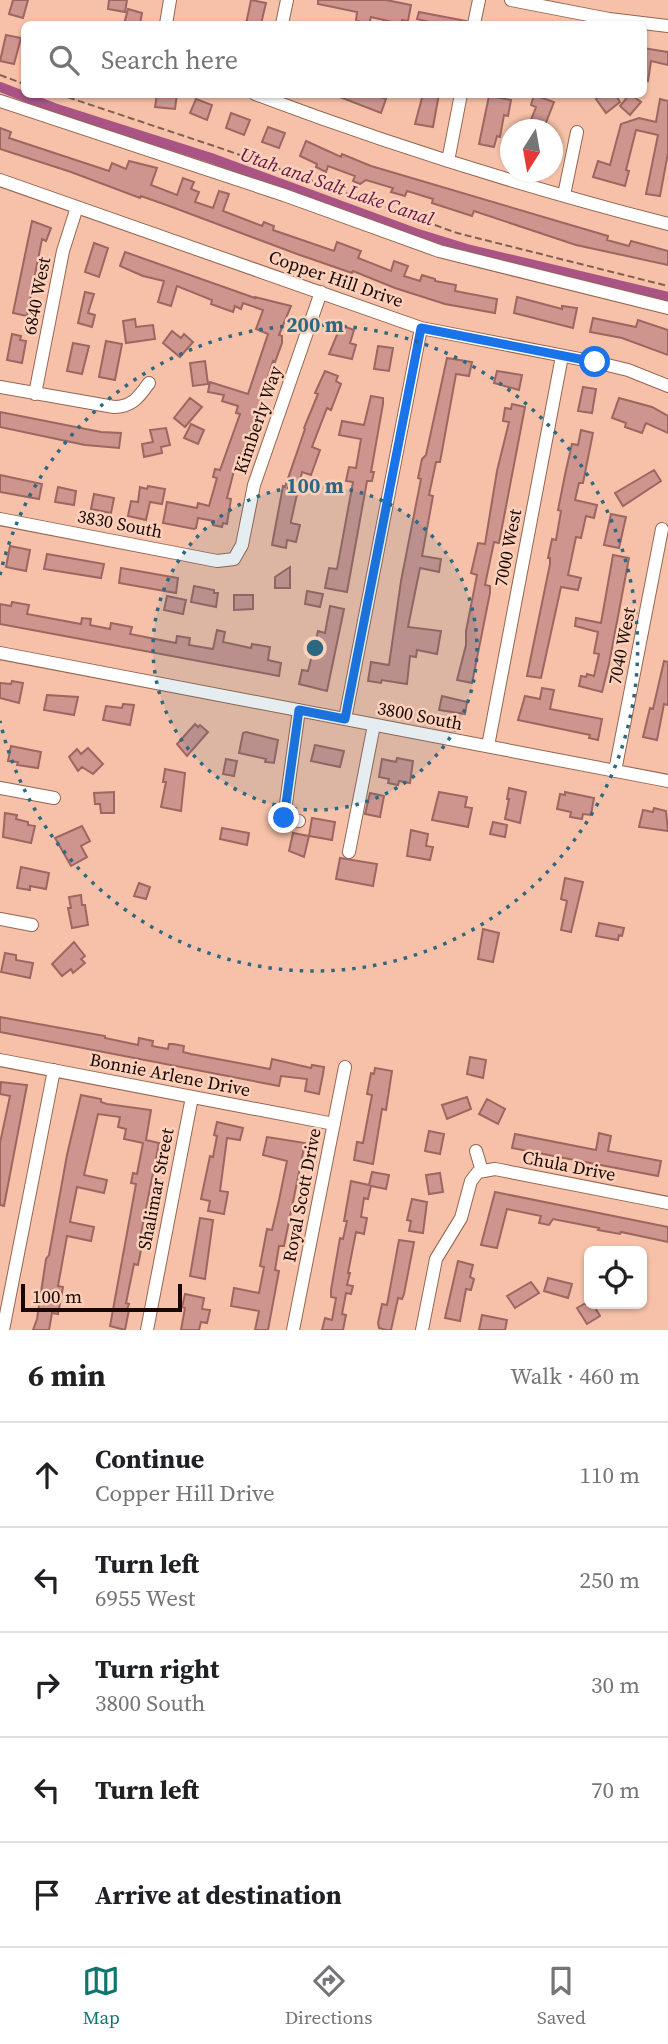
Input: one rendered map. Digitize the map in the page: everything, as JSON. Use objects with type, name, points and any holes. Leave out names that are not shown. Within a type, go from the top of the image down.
[{"type":"street","points":[[166,21],[170,0]]},
{"type":"street","points":[[283,21],[287,0]]},
{"type":"street","points":[[475,21],[479,0]]},
{"type":"street","points":[[511,0],[626,21]]},
{"type":"street","points":[[647,24],[668,26]]},
{"type":"street","points":[[269,98],[362,134],[668,224]]},
{"type":"street","points":[[448,161],[460,98]]},
{"type":"street","points":[[0,101],[284,195],[439,251],[668,308]]},
{"type":"street","points":[[564,195],[577,132]]},
{"type":"street","name":"Copper Hill Drive","points":[[0,180],[421,328],[628,370],[668,386]]},
{"type":"street","name":"6840 West","points":[[35,394],[64,247],[77,207]]},
{"type":"street","name":"Kimberly Way","points":[[234,559],[242,545],[254,485],[321,292]]},
{"type":"street","points":[[345,719],[421,328]]},
{"type":"street","name":"7000 West","points":[[488,746],[562,356]]},
{"type":"street","points":[[0,387],[97,406],[121,407],[135,401],[149,383]]},
{"type":"street","name":"3830 South","points":[[0,519],[217,561],[234,559]]},
{"type":"street","name":"7040 West","points":[[615,771],[662,528]]},
{"type":"street","name":"3800 South","points":[[0,653],[668,781]]},
{"type":"street","points":[[299,710],[284,818],[299,821]]},
{"type":"street","points":[[349,852],[374,725]]},
{"type":"street","points":[[0,788],[54,798]]},
{"type":"street","points":[[0,919],[32,925]]},
{"type":"street","name":"Bonnie Arlene Drive","points":[[0,1060],[334,1124]]},
{"type":"street","name":"Royal Scott Drive","points":[[293,1330],[345,1067]]},
{"type":"street","points":[[3,1330],[54,1070]]},
{"type":"street","name":"Shalimar Street","points":[[147,1330],[192,1097]]},
{"type":"street","points":[[422,1330],[436,1259],[461,1218],[473,1178],[482,1171],[476,1152]]},
{"type":"street","name":"Chula Drive","points":[[482,1171],[495,1169],[668,1203]]},
{"type":"path","points":[[0,75],[21,83]]},
{"type":"path","points":[[70,98],[226,150],[457,233],[668,286]]},
{"type":"building","points":[[13,0],[28,0],[23,18],[9,14]]},
{"type":"building","points":[[109,0],[127,0],[125,12],[108,9]]},
{"type":"building","points":[[251,0],[266,3],[262,21],[247,21]]},
{"type":"building","points":[[318,0],[386,0],[411,5],[408,21],[388,21],[371,17],[370,21],[356,21],[357,12],[318,4]]},
{"type":"building","points":[[128,9],[142,13],[141,21],[125,21]]},
{"type":"building","points":[[419,12],[466,21],[425,21],[417,19]]},
{"type":"building","points":[[6,35],[21,38],[14,64],[0,61]]},
{"type":"building","points":[[647,49],[668,52],[668,65],[651,61],[648,81]]},
{"type":"building","points":[[156,98],[176,98],[175,109],[155,107]]},
{"type":"building","points":[[342,98],[384,98],[386,99],[381,113]]},
{"type":"building","points":[[422,98],[438,98],[433,127],[415,124]]},
{"type":"building","points":[[489,98],[511,100],[508,116],[504,115],[503,119],[500,119],[500,137],[497,136],[494,147],[479,144]]},
{"type":"building","points":[[533,98],[554,102],[547,119],[531,119],[536,107],[531,105]]},
{"type":"building","points":[[618,98],[620,102],[606,113],[596,99]]},
{"type":"building","points":[[627,98],[636,98],[641,102],[630,115],[620,106]]},
{"type":"building","points":[[196,99],[212,105],[207,120],[190,113]]},
{"type":"building","points":[[660,99],[668,101],[668,153],[660,196],[646,194],[658,135],[636,130],[626,170],[629,171],[625,186],[593,177],[598,161],[610,165],[621,124],[639,118],[656,122]]},
{"type":"building","points":[[231,113],[250,120],[244,135],[226,128]]},
{"type":"building","points":[[268,127],[285,133],[279,148],[262,142]]},
{"type":"building","points":[[0,128],[11,132],[9,138],[109,171],[112,163],[126,169],[129,161],[157,168],[151,185],[177,195],[183,178],[194,182],[191,189],[199,192],[195,202],[213,208],[219,191],[229,194],[223,211],[262,226],[264,222],[274,226],[273,230],[334,251],[337,242],[361,251],[358,258],[391,271],[394,261],[408,266],[404,276],[420,281],[422,275],[456,285],[455,291],[497,299],[495,313],[445,304],[395,288],[141,196],[140,198],[0,149]]},
{"type":"building","points":[[306,141],[341,157],[342,154],[371,166],[608,236],[607,240],[629,246],[631,241],[668,251],[668,265],[576,245],[474,211],[472,216],[432,203],[433,199],[407,191],[405,196],[391,192],[393,188],[366,180],[360,184],[353,181],[355,176],[328,166],[326,172],[300,156]]},
{"type":"building","points":[[32,221],[51,228],[46,241],[42,239],[27,316],[13,313]]},
{"type":"building","points":[[94,243],[108,248],[99,277],[85,272]]},
{"type":"building","points":[[125,252],[255,298],[291,306],[279,335],[282,336],[282,343],[275,362],[273,361],[252,428],[239,460],[237,459],[227,498],[231,499],[227,524],[223,523],[222,527],[213,525],[214,521],[198,518],[194,529],[163,523],[167,502],[197,508],[198,503],[209,506],[217,478],[213,477],[215,469],[220,470],[240,414],[236,413],[238,406],[222,401],[224,395],[208,392],[210,382],[248,394],[268,334],[256,329],[263,310],[243,303],[241,309],[235,306],[233,312],[177,286],[171,306],[158,302],[164,281],[120,266]]},
{"type":"building","points":[[85,292],[94,294],[88,313],[95,315],[92,327],[78,323]]},
{"type":"building","points":[[517,297],[562,309],[562,306],[577,308],[573,328],[514,313]]},
{"type":"building","points":[[593,318],[636,327],[638,320],[668,330],[668,355],[622,338],[590,332]]},
{"type":"building","points":[[135,319],[136,327],[153,325],[155,339],[126,343],[123,321]]},
{"type":"building","points":[[341,325],[354,330],[350,343],[356,345],[352,359],[329,354]]},
{"type":"building","points":[[172,331],[181,338],[184,334],[193,342],[180,357],[163,343]]},
{"type":"building","points":[[12,334],[21,336],[20,340],[26,341],[22,363],[7,360]]},
{"type":"building","points":[[106,341],[122,344],[115,380],[99,377]]},
{"type":"building","points":[[73,343],[89,346],[82,374],[67,371]]},
{"type":"building","points":[[378,346],[393,348],[389,371],[374,369]]},
{"type":"building","points":[[447,358],[472,362],[469,376],[456,374],[440,462],[436,462],[429,495],[433,496],[422,556],[441,559],[439,572],[420,568],[408,627],[441,631],[437,654],[417,650],[416,657],[410,656],[407,684],[368,681],[371,662],[389,665],[401,581],[421,479],[418,478],[422,459],[426,455]]},
{"type":"building","points":[[205,361],[208,384],[193,386],[190,363]]},
{"type":"building","points":[[325,371],[338,376],[336,381],[341,384],[331,410],[327,408],[312,447],[320,450],[311,475],[302,472],[291,521],[300,525],[296,542],[287,540],[286,548],[272,545],[283,486],[285,487],[318,394],[315,393]]},
{"type":"building","points":[[497,371],[522,375],[519,390],[494,383]]},
{"type":"building","points":[[583,387],[596,389],[592,413],[578,411]]},
{"type":"building","points":[[371,396],[383,398],[383,404],[371,472],[374,472],[372,481],[367,481],[347,592],[325,588],[329,568],[337,569],[353,482],[346,481],[349,467],[356,468],[361,439],[339,435],[342,421],[364,425]]},
{"type":"building","points":[[190,398],[202,407],[185,427],[174,418]]},
{"type":"building","points":[[619,398],[652,407],[668,416],[668,433],[646,423],[642,433],[625,427],[626,423],[612,418]]},
{"type":"building","points":[[512,404],[525,407],[499,543],[494,542],[485,585],[490,586],[490,593],[472,683],[457,680],[466,645],[466,631],[477,575],[471,573],[478,543],[485,544],[497,471],[509,422],[503,421],[505,408],[511,409]]},
{"type":"building","points":[[0,412],[101,432],[121,433],[119,448],[85,445],[0,427]]},
{"type":"building","points":[[191,424],[204,430],[198,444],[184,438]]},
{"type":"building","points":[[166,428],[170,445],[161,447],[162,453],[144,457],[142,444],[153,442],[150,430]]},
{"type":"building","points":[[581,430],[593,433],[583,483],[579,483],[575,500],[597,505],[594,518],[586,516],[581,538],[576,537],[568,575],[581,578],[578,590],[561,587],[541,678],[527,676],[550,564],[548,558],[552,539],[556,540],[561,511],[558,510],[566,470],[572,444],[578,445]]},
{"type":"building","points":[[654,470],[661,481],[623,506],[615,493]]},
{"type":"building","points":[[0,475],[42,484],[39,499],[0,492]]},
{"type":"building","points":[[148,486],[165,489],[162,504],[150,502],[146,520],[128,516],[131,501],[138,502],[140,487],[147,489]]},
{"type":"building","points":[[58,487],[76,491],[74,505],[55,502]]},
{"type":"building","points":[[94,494],[114,498],[111,513],[91,509]]},
{"type":"building","points":[[611,514],[626,517],[619,548],[604,545]]},
{"type":"building","points":[[10,546],[30,550],[26,571],[6,567]]},
{"type":"building","points":[[47,554],[104,564],[101,578],[44,569]]},
{"type":"building","points":[[613,555],[629,558],[602,692],[579,686],[581,676],[594,676],[599,654],[594,653],[598,632],[575,626],[576,618],[601,623]]},
{"type":"building","points":[[290,567],[290,588],[275,588],[275,577]]},
{"type":"building","points":[[121,568],[178,578],[176,593],[119,583]]},
{"type":"building","points":[[194,586],[218,593],[216,607],[191,602]]},
{"type":"building","points":[[307,591],[323,594],[320,607],[305,604]]},
{"type":"building","points":[[234,595],[253,595],[253,609],[234,610]]},
{"type":"building","points":[[167,596],[186,600],[183,614],[164,610]]},
{"type":"building","points":[[12,602],[29,605],[27,614],[81,624],[82,618],[91,619],[90,625],[110,629],[111,623],[132,627],[130,634],[176,643],[177,636],[190,638],[189,645],[213,649],[217,630],[225,632],[223,642],[251,648],[252,644],[270,647],[268,660],[281,663],[279,676],[0,624],[0,604],[11,606]]},
{"type":"building","points":[[330,606],[344,609],[327,691],[299,684],[302,670],[308,671],[318,631],[325,633]]},
{"type":"building","points":[[664,661],[668,662],[668,705],[664,704],[657,740],[643,737],[650,708],[653,709]]},
{"type":"building","points":[[12,681],[23,683],[19,703],[0,698],[0,683],[11,684]]},
{"type":"building","points":[[542,688],[554,690],[550,709],[602,719],[598,740],[589,738],[590,735],[518,720],[525,696],[540,699]]},
{"type":"building","points":[[47,695],[78,697],[74,715],[44,710]]},
{"type":"building","points":[[442,696],[467,702],[465,714],[439,710]]},
{"type":"building","points":[[123,704],[134,705],[130,725],[103,720],[106,706],[122,708]]},
{"type":"building","points":[[195,724],[208,732],[187,756],[177,744]]},
{"type":"building","points":[[243,733],[278,740],[274,763],[239,753]]},
{"type":"building","points":[[315,745],[344,751],[340,767],[311,761]]},
{"type":"building","points":[[11,746],[41,752],[38,768],[8,761]]},
{"type":"building","points":[[88,748],[103,764],[93,774],[82,767],[78,771],[69,757],[77,749],[81,754]]},
{"type":"building","points":[[397,758],[413,761],[410,783],[399,781],[398,785],[379,777],[382,759],[396,762]]},
{"type":"building","points":[[226,759],[237,761],[234,776],[223,774]]},
{"type":"building","points":[[165,769],[185,773],[181,811],[161,807],[166,782],[163,782]]},
{"type":"building","points":[[509,788],[526,792],[520,823],[505,819]]},
{"type":"building","points":[[114,792],[114,813],[101,813],[100,804],[95,804],[94,793]]},
{"type":"building","points":[[439,792],[467,797],[465,807],[472,808],[468,827],[432,820]]},
{"type":"building","points":[[565,792],[594,798],[591,815],[583,814],[582,819],[570,817],[571,812],[557,809],[560,794],[565,795]]},
{"type":"building","points":[[370,793],[384,796],[380,817],[365,814]]},
{"type":"building","points":[[654,808],[666,811],[668,831],[639,827],[643,810],[653,812]]},
{"type":"building","points":[[5,813],[17,815],[16,819],[35,826],[31,843],[3,837]]},
{"type":"building","points":[[312,818],[335,822],[332,840],[309,836]]},
{"type":"building","points":[[493,822],[507,825],[505,837],[490,834]]},
{"type":"building","points":[[82,826],[90,841],[81,846],[87,857],[71,866],[55,838]]},
{"type":"building","points":[[222,828],[249,833],[247,845],[220,839]]},
{"type":"building","points":[[411,830],[428,834],[426,846],[433,847],[430,860],[407,856]]},
{"type":"building","points":[[293,833],[309,836],[304,857],[289,851]]},
{"type":"building","points":[[340,858],[377,864],[373,886],[336,879]]},
{"type":"building","points":[[21,867],[49,873],[46,889],[30,886],[30,890],[17,888]]},
{"type":"building","points":[[565,878],[583,882],[571,932],[561,930],[567,901],[561,899]]},
{"type":"building","points":[[139,883],[150,887],[146,899],[134,896]]},
{"type":"building","points":[[81,895],[88,925],[72,928],[69,897]]},
{"type":"building","points":[[599,923],[624,928],[622,936],[619,935],[618,940],[596,936]]},
{"type":"building","points":[[483,929],[499,933],[493,962],[478,959]]},
{"type":"building","points":[[74,942],[85,956],[81,959],[85,963],[73,973],[71,969],[62,976],[52,964]]},
{"type":"building","points":[[5,953],[16,955],[16,960],[33,963],[30,978],[1,972]]},
{"type":"building","points":[[0,1017],[105,1036],[138,1045],[139,1038],[153,1041],[152,1046],[168,1049],[169,1044],[184,1046],[183,1052],[270,1069],[272,1059],[311,1068],[312,1065],[324,1067],[319,1094],[305,1091],[307,1079],[281,1076],[279,1086],[0,1032]]},
{"type":"building","points":[[470,1057],[486,1060],[483,1078],[467,1074]]},
{"type":"building","points":[[375,1068],[392,1071],[386,1110],[382,1109],[373,1164],[354,1160],[357,1142],[363,1143],[372,1095],[367,1094],[371,1073],[374,1074]]},
{"type":"building","points":[[1,1082],[27,1085],[4,1206],[0,1205],[0,1143],[10,1096],[0,1094]]},
{"type":"building","points":[[81,1095],[101,1099],[101,1102],[107,1104],[151,1110],[146,1140],[159,1143],[140,1239],[142,1245],[138,1265],[134,1264],[126,1303],[129,1304],[129,1310],[125,1330],[110,1326],[136,1184],[131,1183],[133,1173],[137,1174],[143,1143],[124,1139],[126,1129],[118,1127],[120,1117],[98,1114],[84,1175],[107,1180],[104,1193],[77,1187],[70,1222],[94,1227],[91,1241],[67,1236],[58,1286],[63,1287],[58,1314],[52,1313],[49,1330],[33,1330],[37,1319],[46,1259]]},
{"type":"building","points":[[467,1097],[471,1109],[447,1119],[442,1105]]},
{"type":"building","points":[[487,1099],[505,1109],[498,1124],[479,1114]]},
{"type":"building","points":[[217,1122],[243,1128],[240,1140],[227,1138],[220,1191],[228,1192],[224,1214],[208,1211],[210,1201],[201,1199],[210,1156],[213,1157]]},
{"type":"building","points":[[429,1131],[444,1134],[440,1154],[425,1151]]},
{"type":"building","points":[[599,1133],[611,1136],[608,1151],[661,1161],[658,1176],[512,1148],[515,1134],[596,1150]]},
{"type":"building","points":[[267,1137],[305,1143],[284,1246],[279,1246],[275,1270],[279,1271],[268,1330],[255,1330],[259,1311],[231,1306],[234,1288],[259,1293],[264,1267],[260,1266],[267,1229],[272,1230],[279,1200],[287,1161],[263,1155]]},
{"type":"building","points":[[372,1172],[389,1175],[386,1189],[371,1186],[368,1199],[364,1198],[361,1217],[367,1218],[364,1234],[356,1232],[347,1285],[353,1286],[351,1294],[346,1293],[342,1314],[346,1315],[343,1330],[322,1330],[325,1318],[332,1320],[336,1298],[331,1297],[331,1290],[340,1238],[343,1239],[347,1221],[344,1221],[351,1181],[369,1185]]},
{"type":"building","points":[[440,1173],[443,1192],[429,1194],[426,1175]]},
{"type":"building","points":[[495,1192],[668,1227],[668,1242],[553,1219],[549,1225],[539,1223],[541,1216],[507,1209],[497,1248],[481,1245]]},
{"type":"building","points":[[412,1199],[427,1202],[423,1233],[409,1231],[411,1221],[407,1220]]},
{"type":"building","points":[[200,1218],[213,1220],[205,1279],[190,1276]]},
{"type":"building","points":[[399,1240],[414,1242],[404,1294],[402,1299],[398,1298],[391,1330],[386,1330],[379,1328],[378,1323],[382,1304],[387,1305]]},
{"type":"building","points":[[458,1261],[473,1265],[470,1277],[474,1279],[471,1290],[466,1289],[460,1321],[445,1318]]},
{"type":"building","points":[[548,1278],[572,1284],[568,1298],[544,1291]]},
{"type":"building","points":[[531,1282],[539,1293],[515,1308],[507,1296]]},
{"type":"building","points":[[185,1294],[204,1298],[202,1309],[210,1310],[207,1323],[201,1322],[199,1330],[181,1330]]},
{"type":"building","points":[[584,1304],[584,1309],[596,1309],[600,1316],[587,1324],[577,1308]]},
{"type":"building","points":[[482,1315],[507,1320],[505,1330],[479,1330]]},
{"type":"waterway","name":"Utah and Salt Lake Canal","points":[[0,87],[21,95]]},
{"type":"waterway","name":"Utah and Salt Lake Canal","points":[[28,98],[211,158],[415,233],[467,249],[668,297]]},
{"type":"route","points":[[284,818],[299,710],[345,719],[421,328],[595,362]]}]
